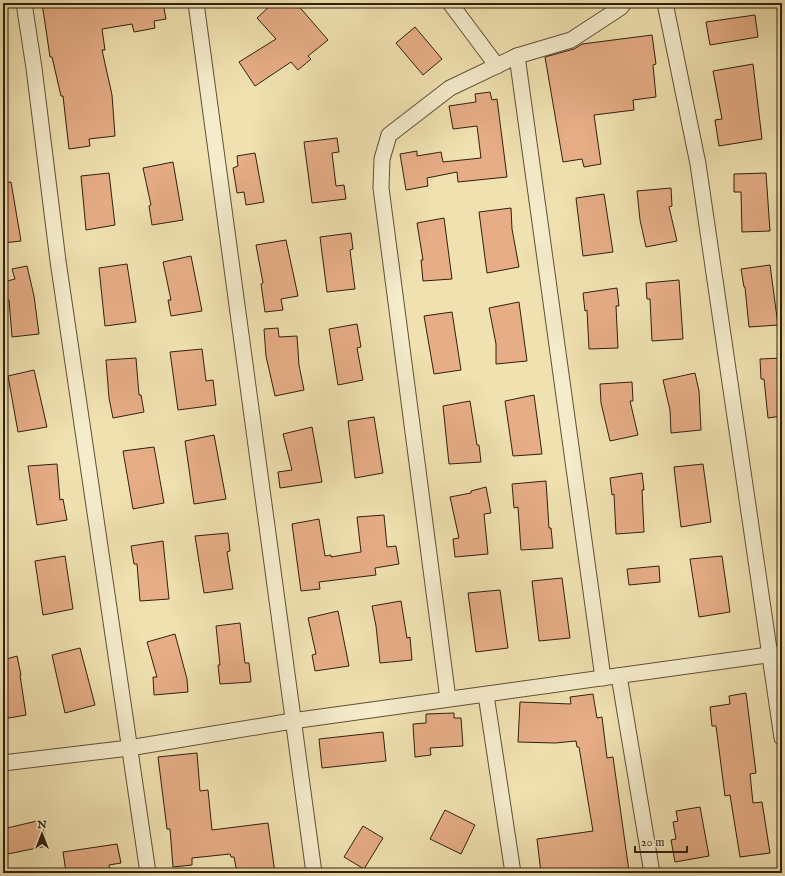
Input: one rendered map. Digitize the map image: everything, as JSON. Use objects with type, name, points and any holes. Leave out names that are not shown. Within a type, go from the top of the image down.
[{"type":"street","points":[[24,3],[34,68],[58,261],[148,873]]},
{"type":"street","points":[[196,3],[292,722],[314,873]]},
{"type":"street","points":[[450,3],[497,66]]},
{"type":"street","points":[[448,699],[381,188],[382,159],[389,135],[450,88],[517,56],[571,40],[620,8],[624,3]]},
{"type":"street","points":[[665,3],[698,164],[775,654],[782,738]]},
{"type":"street","points":[[517,56],[603,678]]},
{"type":"street","points":[[3,763],[129,748],[448,699],[486,695],[775,654]]},
{"type":"street","points":[[619,676],[652,873]]},
{"type":"street","points":[[486,695],[513,873]]},
{"type":"building","points":[[42,3],[125,3],[125,6],[139,3],[163,3],[166,19],[154,21],[155,28],[134,32],[132,24],[102,29],[105,50],[102,50],[112,95],[115,136],[89,139],[90,146],[69,149],[63,96],[61,96],[52,57],[50,57]]},
{"type":"building","points":[[273,3],[296,3],[328,40],[308,56],[311,59],[298,70],[291,62],[255,86],[239,62],[276,39],[257,18]]},
{"type":"building","points":[[755,15],[758,37],[710,45],[706,22]]},
{"type":"building","points":[[415,27],[442,59],[423,75],[396,43]]},
{"type":"building","points":[[652,35],[656,64],[653,65],[656,97],[633,100],[634,110],[594,115],[601,164],[584,167],[582,159],[563,162],[545,57],[574,49],[582,44]]},
{"type":"building","points":[[753,64],[762,139],[719,146],[715,120],[722,119],[713,71]]},
{"type":"building","points":[[490,92],[492,100],[497,99],[507,177],[458,182],[457,172],[427,178],[428,186],[406,190],[400,154],[417,151],[417,156],[441,152],[443,162],[481,158],[477,126],[453,129],[449,106],[476,102],[475,94]]},
{"type":"building","points":[[337,138],[339,152],[332,153],[336,186],[344,185],[346,199],[312,203],[304,142]]},
{"type":"building","points":[[255,153],[264,202],[246,205],[244,192],[237,193],[233,168],[238,166],[237,156]]},
{"type":"building","points":[[173,162],[183,220],[152,225],[149,206],[151,205],[143,168]]},
{"type":"building","points":[[109,173],[115,225],[86,230],[81,176]]},
{"type":"building","points":[[766,173],[770,231],[742,232],[741,192],[734,192],[734,174]]},
{"type":"building","points":[[11,182],[21,241],[3,243],[3,183]]},
{"type":"building","points":[[671,188],[672,206],[669,207],[677,241],[646,247],[640,220],[637,191]]},
{"type":"building","points":[[604,194],[613,252],[583,256],[576,198]]},
{"type":"building","points":[[511,208],[512,229],[519,267],[487,273],[479,212]]},
{"type":"building","points":[[444,218],[452,279],[423,281],[421,260],[423,260],[417,223]]},
{"type":"building","points":[[351,233],[353,249],[350,250],[355,289],[327,292],[320,237]]},
{"type":"building","points":[[286,240],[298,296],[281,299],[283,310],[265,312],[261,284],[263,283],[256,245]]},
{"type":"building","points":[[191,256],[202,311],[171,316],[168,300],[171,300],[163,262]]},
{"type":"building","points":[[127,264],[136,322],[105,326],[99,268]]},
{"type":"building","points":[[770,265],[778,325],[749,327],[745,287],[741,269]]},
{"type":"building","points":[[27,266],[34,296],[39,334],[12,337],[9,300],[6,300],[3,282],[15,279],[12,269]]},
{"type":"building","points":[[679,280],[683,339],[652,341],[650,299],[647,299],[646,283]]},
{"type":"building","points":[[617,288],[619,306],[616,306],[618,348],[589,349],[587,310],[585,311],[583,293]]},
{"type":"building","points":[[519,302],[527,361],[496,364],[496,344],[489,308]]},
{"type":"building","points":[[452,312],[461,370],[434,374],[424,316]]},
{"type":"building","points":[[357,324],[361,347],[357,348],[363,380],[338,385],[329,329]]},
{"type":"building","points":[[278,328],[279,337],[297,336],[299,365],[304,390],[275,396],[266,356],[264,329]]},
{"type":"building","points":[[202,349],[206,381],[213,380],[216,405],[178,410],[170,352]]},
{"type":"building","points":[[136,358],[139,395],[141,395],[144,412],[113,418],[109,398],[106,360]]},
{"type":"building","points":[[782,358],[782,416],[768,418],[764,379],[761,379],[760,359]]},
{"type":"building","points":[[34,370],[47,427],[18,432],[8,376]]},
{"type":"building","points":[[695,373],[699,391],[701,430],[671,433],[670,410],[663,380]]},
{"type":"building","points":[[632,382],[633,401],[630,401],[638,435],[610,441],[601,403],[600,384]]},
{"type":"building","points":[[534,395],[542,454],[513,456],[505,401]]},
{"type":"building","points":[[470,401],[481,462],[449,464],[443,406]]},
{"type":"building","points":[[374,417],[383,473],[355,478],[348,421]]},
{"type":"building","points":[[312,427],[322,482],[280,488],[278,472],[292,470],[283,434]]},
{"type":"building","points":[[214,435],[226,499],[194,504],[185,441]]},
{"type":"building","points":[[154,447],[164,503],[133,509],[123,451]]},
{"type":"building","points":[[57,464],[60,500],[63,499],[67,520],[37,525],[28,466]]},
{"type":"building","points":[[703,464],[711,522],[681,527],[674,467]]},
{"type":"building","points":[[642,473],[644,490],[642,490],[644,532],[616,534],[614,494],[612,495],[610,478]]},
{"type":"building","points":[[546,481],[549,528],[551,528],[553,548],[521,550],[518,507],[514,508],[512,484]]},
{"type":"building","points":[[486,487],[491,513],[484,514],[488,554],[455,557],[453,539],[459,538],[450,497],[471,493],[471,491]]},
{"type":"building","points":[[384,515],[387,547],[396,546],[399,564],[375,568],[376,575],[319,582],[320,589],[301,591],[292,524],[319,519],[325,556],[331,555],[331,557],[361,552],[357,517]]},
{"type":"building","points":[[228,533],[230,551],[227,552],[233,589],[204,593],[195,536]]},
{"type":"building","points":[[163,541],[169,599],[140,601],[137,564],[134,564],[131,546]]},
{"type":"building","points":[[65,556],[73,609],[43,615],[35,561]]},
{"type":"building","points":[[722,556],[730,612],[699,617],[690,559]]},
{"type":"building","points":[[659,566],[660,582],[629,585],[627,569]]},
{"type":"building","points":[[562,578],[570,638],[539,641],[532,581]]},
{"type":"building","points":[[500,590],[508,648],[476,652],[468,593]]},
{"type":"building","points":[[401,601],[407,638],[410,637],[412,660],[380,663],[372,606]]},
{"type":"building","points":[[338,611],[349,666],[315,671],[312,655],[316,654],[308,618]]},
{"type":"building","points":[[240,623],[245,663],[249,663],[251,682],[220,684],[218,665],[220,665],[216,626]]},
{"type":"building","points":[[175,634],[187,679],[188,692],[154,695],[153,677],[157,677],[147,642]]},
{"type":"building","points":[[80,648],[95,705],[65,713],[52,655]]},
{"type":"building","points":[[17,656],[26,715],[3,719],[3,660]]},
{"type":"building","points":[[746,693],[756,773],[750,774],[753,803],[762,802],[770,853],[740,857],[730,795],[725,796],[716,726],[712,726],[710,707],[730,704],[729,696]]},
{"type":"building","points":[[593,694],[597,718],[602,717],[607,758],[613,757],[629,871],[541,873],[537,839],[593,831],[579,747],[577,747],[576,741],[555,743],[518,742],[520,702],[571,704],[570,697]]},
{"type":"building","points":[[454,713],[454,718],[461,718],[463,746],[430,748],[431,755],[415,757],[413,724],[426,723],[426,714]]},
{"type":"building","points":[[383,732],[386,761],[322,768],[319,739]]},
{"type":"building","points":[[197,753],[200,791],[208,790],[212,830],[268,823],[275,873],[237,873],[234,857],[231,857],[230,854],[192,858],[192,865],[173,867],[170,829],[167,829],[158,757]]},
{"type":"building","points":[[700,807],[709,856],[675,862],[671,840],[676,839],[673,822],[678,821],[676,811]]},
{"type":"building","points":[[445,810],[475,825],[461,854],[430,839]]},
{"type":"building","points":[[41,820],[47,846],[3,855],[3,829]]},
{"type":"building","points":[[363,826],[383,838],[364,869],[344,857]]},
{"type":"building","points":[[117,844],[121,863],[109,865],[110,873],[86,873],[86,869],[66,872],[63,852]]}]
